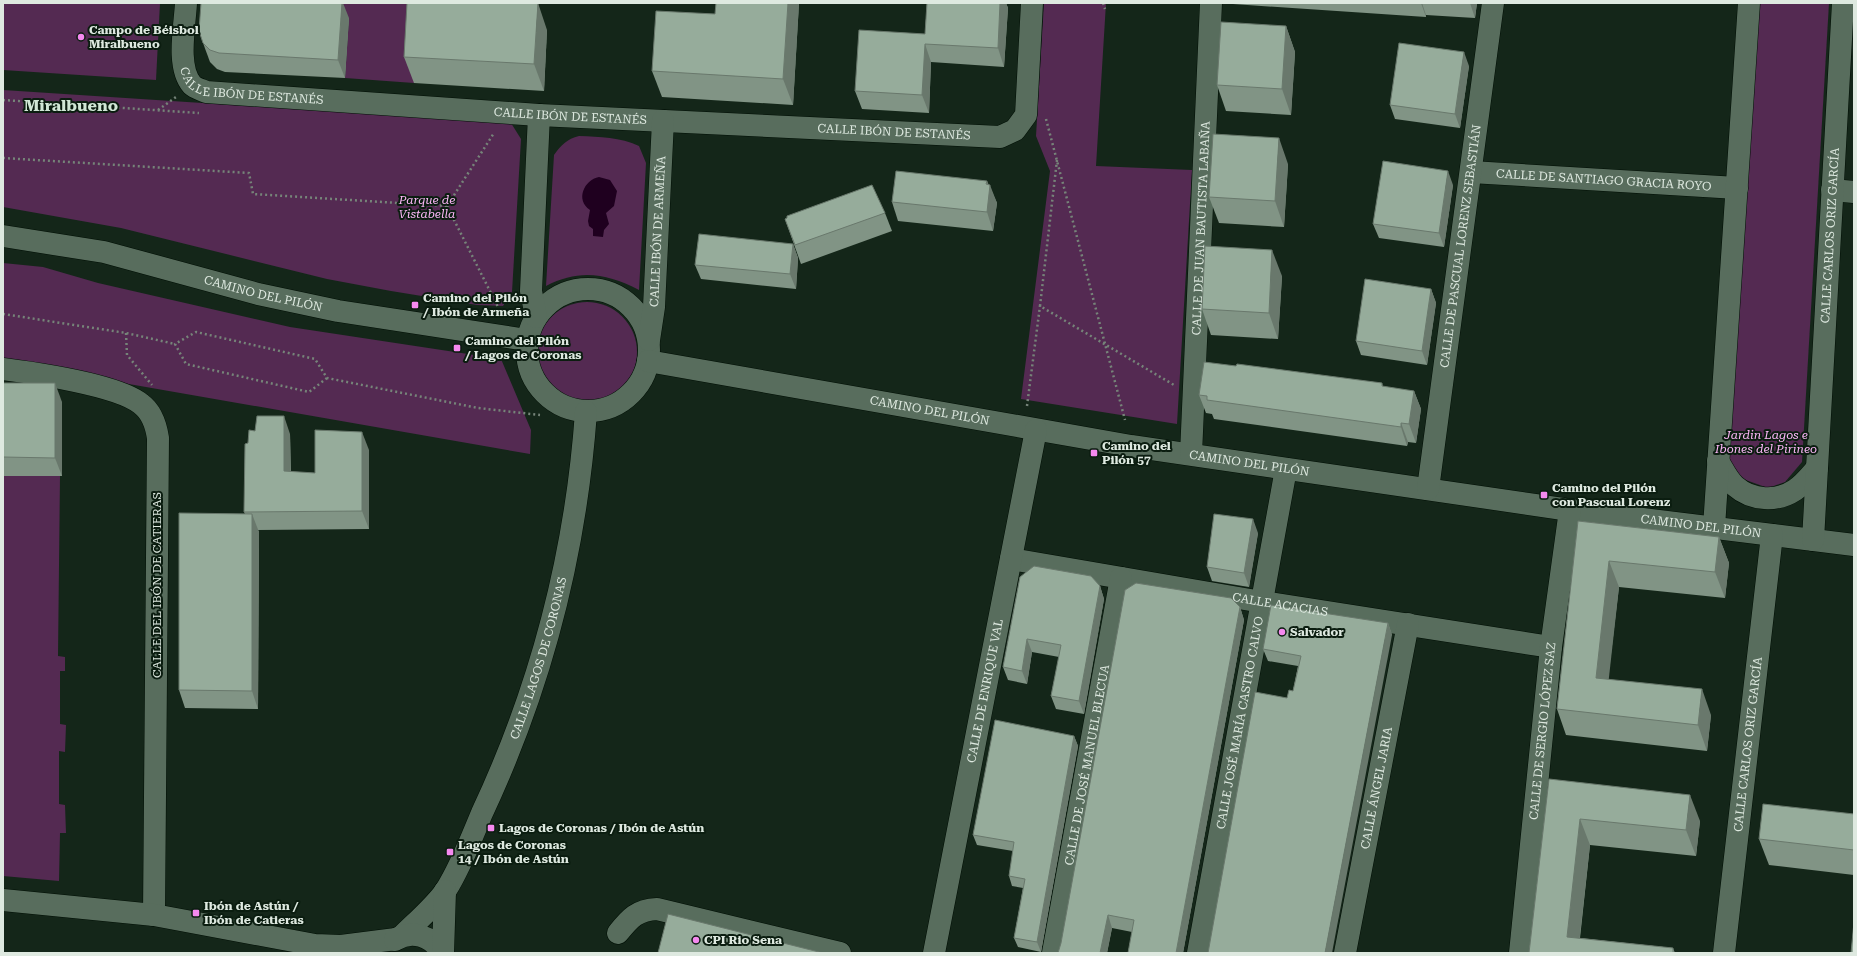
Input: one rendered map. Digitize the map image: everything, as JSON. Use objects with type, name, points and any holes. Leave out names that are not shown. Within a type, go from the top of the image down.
[{"type":"street","name":"CALLE IBÓN DE ESTANÉS","points":[[186,3],[183,54],[185,71],[192,85],[206,92],[539,115],[1000,137],[1016,130],[1036,116]]},
{"type":"street","points":[[1032,3],[1036,116]]},
{"type":"street","name":"CALLE DE JUAN BAUTISTA LABAÑA","points":[[1191,454],[1212,3]]},
{"type":"street","name":"CALLE DE PASCUAL LORENZ SEBASTIÁN","points":[[1428,490],[1493,3]]},
{"type":"street","points":[[1714,527],[1749,3]]},
{"type":"street","name":"CALLE CARLOS ORIZ GARCÍA","points":[[1813,540],[1843,3]]},
{"type":"street","points":[[536,317],[531,291],[539,115]]},
{"type":"street","name":"CALLE IBÓN DE ARMEÑA","points":[[648,351],[654,307],[664,121]]},
{"type":"street","name":"CALLE DE SANTIAGO GRACIA ROYO","points":[[1471,172],[1737,188]]},
{"type":"street","points":[[1832,190],[1854,192]]},
{"type":"street","name":"CAMINO DEL PILÓN","points":[[3,236],[104,252],[258,294],[338,311],[527,340]]},
{"type":"street","points":[[581,289],[600,290],[617,297],[632,308],[643,323],[648,351],[643,378],[633,392],[619,403],[608,408],[586,412],[565,407],[547,397],[534,380],[527,361],[527,340],[536,317],[548,304],[564,294],[581,289]]},
{"type":"street","name":"CAMINO DEL PILÓN","points":[[648,351],[1030,428],[1191,454],[1570,510],[1854,545]]},
{"type":"street","name":"CALLE DEL IBÓN DE CATIERAS","points":[[3,369],[41,374],[113,391],[132,398],[146,408],[155,422],[158,438],[154,915]]},
{"type":"street","name":"CALLE LAGOS DE CORONAS","points":[[394,943],[445,891],[496,785],[525,712],[543,656],[561,590],[574,526],[586,412]]},
{"type":"street","name":"CALLE DE ENRIQUE VAL","points":[[934,953],[1011,559],[1030,428]]},
{"type":"street","points":[[1718,461],[1735,486],[1745,493],[1759,498],[1772,499],[1784,496],[1803,484],[1817,468]]},
{"type":"street","name":"CALLE JOSÉ MARÍA CASTRO CALVO","points":[[1198,953],[1286,469]]},
{"type":"street","name":"CALLE DE SERGIO LÓPEZ SAZ","points":[[1520,953],[1551,647],[1570,510]]},
{"type":"street","name":"CALLE CARLOS ORIZ GARCÍA","points":[[1724,953],[1772,535]]},
{"type":"street","name":"CALLE ACACIAS","points":[[1011,559],[1262,602],[1551,647]]},
{"type":"street","name":"CALLE DE JOSÉ MANUEL BLECUA","points":[[1053,953],[1121,578]]},
{"type":"street","name":"CALLE ÁNGEL JARIA","points":[[1346,953],[1408,624]]},
{"type":"street","name":"CALLE LAGOS DE CORONAS","points":[[442,953],[445,891]]},
{"type":"street","points":[[3,900],[154,915],[315,945],[341,946],[394,943],[412,934],[422,935],[434,942],[442,953]]},
{"type":"street","points":[[618,933],[630,918],[645,910],[657,909],[840,953]]},
{"type":"path","points":[[1102,3],[1105,9]]},
{"type":"path","points":[[3,100],[205,113]]},
{"type":"path","points":[[1036,116],[1057,158],[1125,420]]},
{"type":"path","points":[[447,206],[497,129]]},
{"type":"path","points":[[3,158],[249,173],[253,194],[447,206]]},
{"type":"path","points":[[1030,428],[1040,306],[1057,158]]},
{"type":"path","points":[[447,206],[498,307],[495,336]]},
{"type":"path","points":[[1040,306],[1106,346],[1194,396]]},
{"type":"path","points":[[3,314],[126,333],[175,344],[196,332],[315,359],[327,378],[478,408],[540,415]]},
{"type":"path","points":[[126,333],[127,355],[155,388],[160,399],[146,408]]},
{"type":"path","points":[[175,344],[186,364],[309,392],[327,378]]},
{"type":"green space","name":"Campo de Béisbol Miralbueno","points":[[3,3],[160,3],[156,80],[3,70]]},
{"type":"green space","points":[[282,3],[418,3],[414,83],[345,78],[349,18]]},
{"type":"green space","points":[[1044,3],[1106,3],[1096,166],[1192,170],[1177,424],[1021,399],[1050,171],[1036,136]]},
{"type":"green space","name":"Jardin Lagos e Ibones del Pirineo","points":[[1760,3],[1829,3],[1802,462],[1785,482],[1768,488],[1743,479],[1727,460]]},
{"type":"green space","name":"Parque de Vistabella","points":[[3,90],[511,123],[521,139],[512,292],[503,306],[477,305],[391,291],[327,279],[121,228],[3,207]]},
{"type":"green space","points":[[579,136],[610,138],[632,143],[639,146],[646,163],[639,290],[615,280],[592,275],[570,277],[546,286],[554,155],[565,143]]},
{"type":"green space","points":[[3,263],[43,267],[98,283],[290,327],[501,359],[531,430],[530,454],[3,362]]},
{"type":"green space","points":[[587,302],[597,303],[615,310],[629,324],[636,342],[636,362],[629,380],[615,394],[597,401],[587,402],[577,401],[559,394],[545,380],[538,362],[537,352],[538,342],[545,324],[559,310],[577,303]]},
{"type":"green space","points":[[3,476],[60,476],[58,656],[65,657],[65,671],[60,671],[60,724],[66,725],[65,752],[59,751],[59,804],[65,805],[66,833],[60,833],[59,881],[3,876]]},
{"type":"shaded area","points":[[599,177],[610,180],[617,191],[614,206],[606,213],[609,224],[604,230],[603,237],[593,236],[593,229],[589,226],[588,221],[590,210],[585,206],[582,196],[583,191],[589,182]]},
{"type":"building","points":[[201,3],[342,3],[338,60],[219,53],[210,50],[203,43],[199,31]]},
{"type":"building","points":[[407,3],[538,3],[534,64],[404,57]]},
{"type":"building","points":[[716,3],[788,3],[783,79],[652,71],[656,11],[715,14]]},
{"type":"building","points":[[927,3],[1000,3],[998,48],[925,44],[922,95],[855,91],[859,30],[925,34]]},
{"type":"building","points":[[1221,22],[1286,26],[1282,89],[1217,85]]},
{"type":"building","points":[[1399,43],[1464,52],[1455,114],[1390,105]]},
{"type":"building","points":[[1213,134],[1279,138],[1275,201],[1209,197]]},
{"type":"building","points":[[1383,161],[1448,171],[1439,233],[1373,224]]},
{"type":"building","points":[[896,171],[987,181],[986,184],[990,185],[987,212],[892,202]]},
{"type":"building","points":[[872,185],[885,213],[795,245],[785,219],[787,216]]},
{"type":"building","points":[[699,234],[793,244],[790,274],[695,265]]},
{"type":"building","points":[[1205,246],[1272,250],[1269,313],[1202,309]]},
{"type":"building","points":[[1365,279],[1431,289],[1422,351],[1356,341]]},
{"type":"building","points":[[1204,362],[1236,366],[1237,364],[1382,383],[1382,386],[1414,391],[1409,424],[1401,423],[1401,427],[1207,400],[1207,396],[1199,395]]},
{"type":"building","points":[[3,383],[55,383],[55,458],[3,457]]},
{"type":"building","points":[[257,416],[284,416],[284,471],[315,473],[315,430],[362,432],[362,511],[244,512],[245,444],[248,443],[249,430],[255,431]]},
{"type":"building","points":[[179,513],[252,514],[252,691],[179,690]]},
{"type":"building","points":[[1214,514],[1253,519],[1244,573],[1207,567]]},
{"type":"building","points":[[1578,521],[1719,537],[1715,572],[1609,561],[1596,678],[1702,689],[1698,725],[1557,709]]},
{"type":"building","points":[[1034,566],[1091,576],[1100,586],[1079,701],[1051,696],[1061,645],[1027,639],[1022,671],[1003,667],[1020,577]]},
{"type":"building","points":[[1136,583],[1231,598],[1240,607],[1176,953],[1128,953],[1134,920],[1108,915],[1100,953],[1058,953],[1125,590]]},
{"type":"building","points":[[1271,605],[1388,623],[1325,953],[1208,953],[1255,692],[1287,698],[1289,690],[1293,691],[1301,656],[1263,649]]},
{"type":"building","points":[[995,720],[1074,736],[1037,942],[1014,938],[1025,879],[1009,876],[1014,842],[973,835]]},
{"type":"building","points":[[1549,779],[1690,795],[1686,830],[1580,819],[1567,937],[1673,948],[1673,953],[1529,953]]},
{"type":"building","points":[[1763,804],[1854,814],[1854,850],[1759,839]]},
{"type":"building","points":[[668,914],[823,953],[658,953]]},
{"type":"building","points":[[1854,922],[1854,953],[1851,953]]},
{"type":"place","name":"Campo de Béisbol Miralbueno","points":[[81,37]]},
{"type":"place","name":"Camino del Pilón / Ibón de Armeña","points":[[415,305]]},
{"type":"place","name":"Camino del Pilón / Lagos de Coronas","points":[[457,348]]},
{"type":"place","name":"Camino del Pilón 57","points":[[1094,453]]},
{"type":"place","name":"Camino del Pilón con Pascual Lorenz","points":[[1544,495]]},
{"type":"place","name":"Salvador","points":[[1282,632]]},
{"type":"place","name":"Lagos de Coronas / Ibón de Astún","points":[[491,828]]},
{"type":"place","name":"Lagos de Coronas 14 / Ibón de Astún","points":[[450,852]]},
{"type":"place","name":"Ibón de Astún / Ibón de Catieras","points":[[196,913]]},
{"type":"place","name":"CPI Rio Sena","points":[[696,940]]},
{"type":"district","name":"Miralbueno","points":[[71,105]]}]
